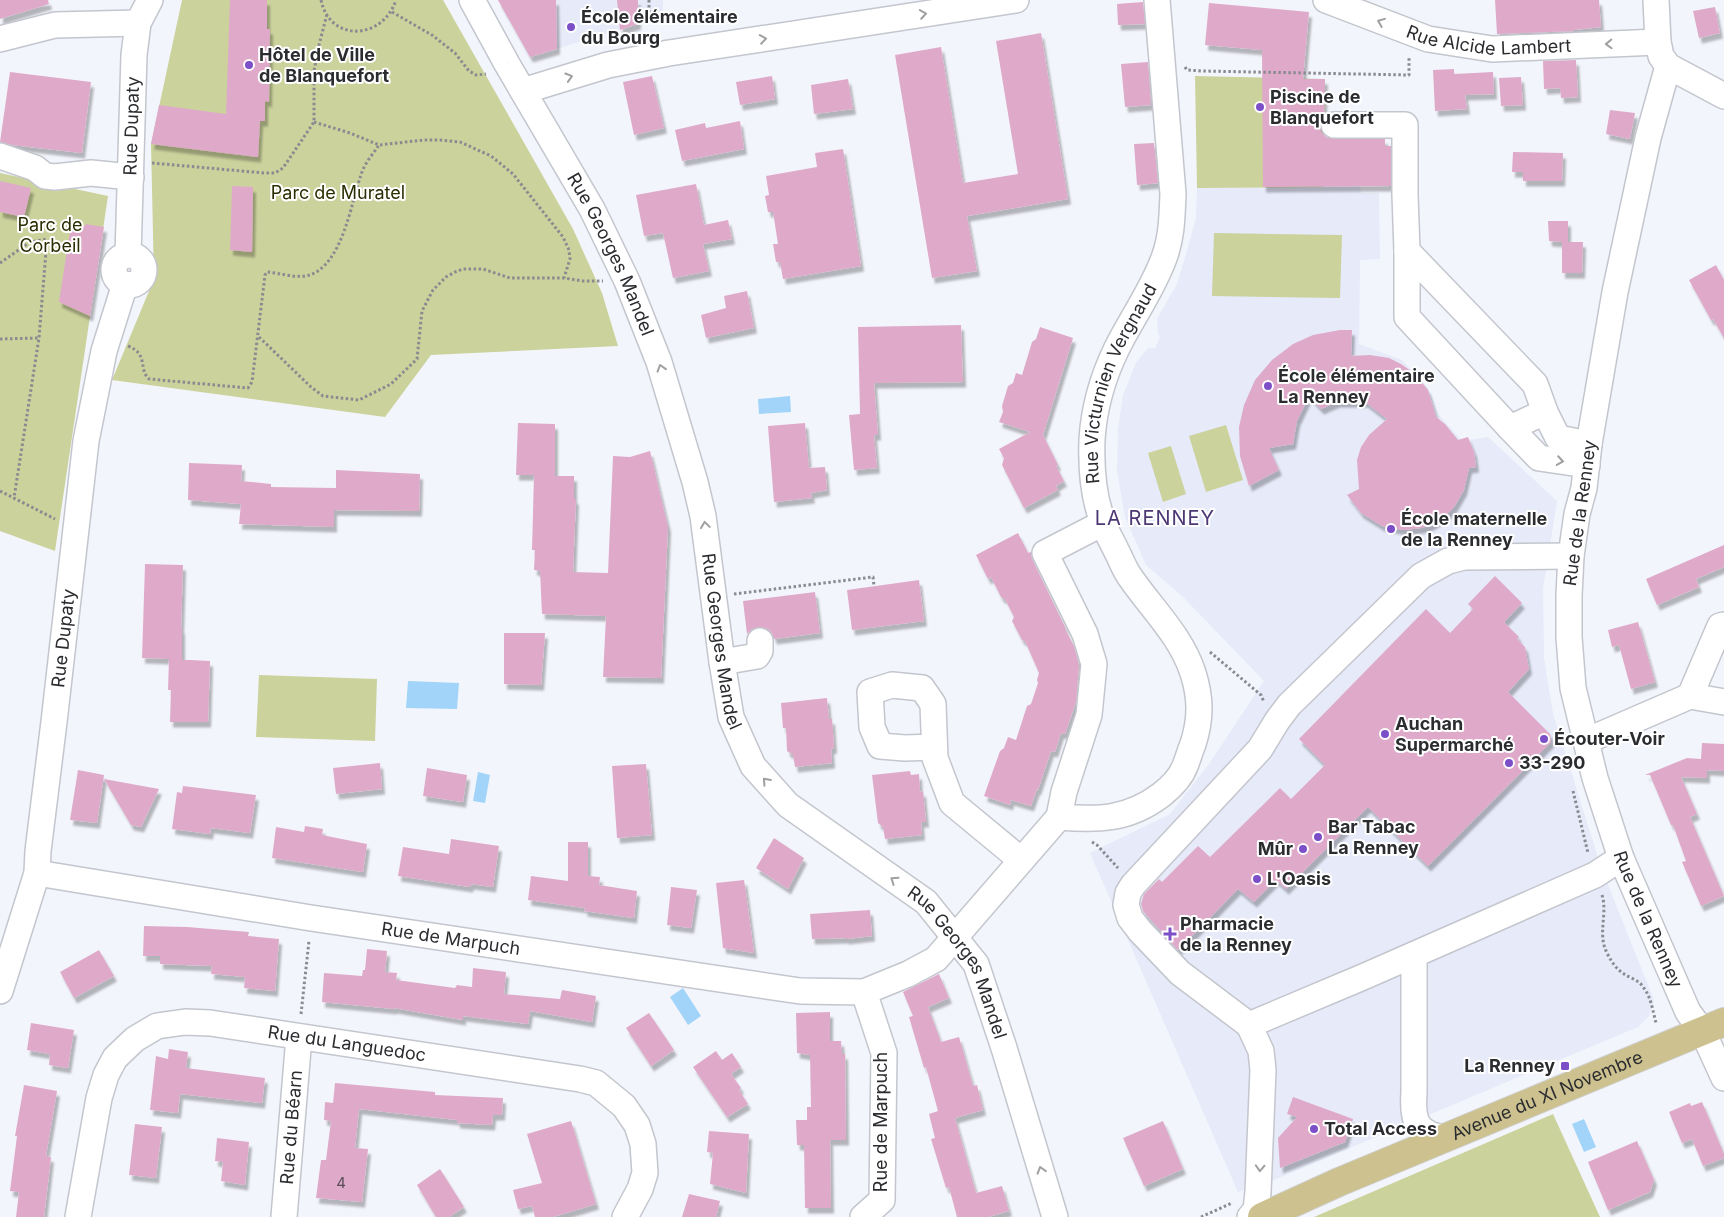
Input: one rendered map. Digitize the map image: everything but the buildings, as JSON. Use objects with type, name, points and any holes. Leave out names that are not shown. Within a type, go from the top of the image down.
[{"type":"main road","name":"Avenue du XI Novembre","points":[[1263,1216],[1339,1182],[1714,1027]]},
{"type":"street","name":"Rue Dupaty","points":[[0,991],[37,873],[86,441],[104,351],[125,284],[117,278],[114,269],[118,260],[128,255],[139,170],[134,55],[138,22],[150,0]]},
{"type":"street","name":"Rue Georges Mandel","points":[[472,0],[592,209],[627,281],[659,362],[695,482],[703,516],[731,717],[753,766],[788,805],[926,902],[977,967],[1004,1048],[1054,1217]]},
{"type":"street","points":[[523,91],[608,65],[670,53],[1016,0]]},
{"type":"street","name":"Rue Victurnien Vergnaud","points":[[1059,817],[1090,819],[1124,815],[1147,805],[1170,788],[1185,768],[1199,721],[1199,694],[1193,672],[1177,638],[1129,575],[1103,522],[1096,500],[1093,464],[1092,439],[1096,410],[1103,382],[1116,350],[1148,293],[1164,257],[1172,224],[1173,194],[1157,0]]},
{"type":"street","name":"Rue Alcide Lambert","points":[[1326,0],[1428,39],[1492,48],[1658,42]]},
{"type":"street","points":[[1656,0],[1658,42],[1661,56],[1668,66],[1724,96]]},
{"type":"street","points":[[0,39],[54,25],[138,22]]},
{"type":"street","name":"Rue de la Renney","points":[[1668,66],[1648,138],[1615,292],[1584,488],[1577,514],[1571,556],[1569,637],[1573,688],[1595,778],[1621,858],[1688,1012],[1714,1027],[1724,1078]]},
{"type":"street","points":[[1334,125],[1405,125],[1408,317],[1539,458],[1588,455]]},
{"type":"street","points":[[0,156],[35,168],[45,176],[55,177],[139,170]]},
{"type":"street","points":[[1407,252],[1535,384],[1545,412],[1558,438],[1588,455]]},
{"type":"street","points":[[1510,428],[1545,412]]},
{"type":"street","points":[[953,938],[1059,817],[1064,792],[1089,715],[1094,664],[1085,634],[1045,553],[1103,522]]},
{"type":"street","points":[[1263,1216],[1256,1210],[1262,1119],[1263,1070],[1261,1052],[1249,1025],[1180,973],[1140,931],[1130,918],[1126,905],[1128,893],[1133,885],[1260,749],[1277,721],[1296,698],[1421,576],[1432,568],[1464,557],[1571,556]]},
{"type":"street","points":[[1690,696],[1720,626],[1724,625]]},
{"type":"street","points":[[722,662],[757,656],[760,651],[760,640]]},
{"type":"street","points":[[1586,740],[1690,696],[1724,702]]},
{"type":"street","points":[[934,748],[935,758],[952,803],[1021,860]]},
{"type":"street","points":[[1249,1025],[1595,875],[1621,858]]},
{"type":"street","name":"Rue de Marpuch","points":[[37,873],[311,918],[800,992],[864,992],[908,974],[936,959],[953,938]]},
{"type":"street","points":[[1414,955],[1413,1111],[1418,1124],[1430,1136],[1445,1138]]},
{"type":"street","name":"Rue de Marpuch","points":[[863,1217],[882,1200],[885,1082],[884,1053],[864,992]]},
{"type":"street","name":"Rue du Languedoc","points":[[78,1217],[99,1098],[106,1075],[115,1058],[135,1039],[157,1026],[185,1022],[210,1023],[596,1083],[624,1106],[637,1125],[643,1144],[645,1173],[640,1189],[625,1217]]},
{"type":"street","name":"Rue du Béarn","points":[[284,1217],[299,1037]]},
{"type":"path","points":[[321,0],[328,17],[338,26],[349,30],[362,31],[374,28],[384,22],[392,12],[396,0]]},
{"type":"path","points":[[649,0],[649,23]]},
{"type":"path","points":[[392,12],[432,35],[455,53],[469,72],[476,75],[494,72]]},
{"type":"path","points":[[139,170],[275,173],[282,168],[314,122],[314,71],[318,45],[327,14]]},
{"type":"path","points":[[1183,64],[1187,70],[1202,71],[1409,75],[1409,33]]},
{"type":"path","points":[[314,122],[350,133],[379,145],[440,140],[460,142],[491,156],[513,174],[563,237],[569,250],[570,259],[564,278]]},
{"type":"path","points":[[108,338],[136,349],[143,362],[145,375],[149,378],[248,388],[252,382],[266,275],[268,272],[302,276],[311,275],[331,257],[349,222],[362,172],[379,145]]},
{"type":"path","points":[[0,263],[30,242],[47,239],[39,338],[14,498]]},
{"type":"path","points":[[259,337],[311,388],[323,396],[359,400],[391,384],[417,359],[422,312],[434,290],[446,277],[463,269],[483,269],[510,278],[564,278],[583,281],[608,281]]},
{"type":"path","points":[[0,338],[39,338]]},
{"type":"path","points":[[0,491],[76,530]]},
{"type":"path","points":[[714,597],[873,577],[874,586]]},
{"type":"path","points":[[1184,651],[1202,646],[1261,695],[1277,721]]},
{"type":"path","points":[[1090,841],[1097,845],[1133,885]]},
{"type":"path","points":[[299,1037],[311,918]]},
{"type":"shaded area","name":"École élémentaire du Bourg","points":[[498,0],[663,0],[663,21],[638,24],[530,57]]},
{"type":"shaded area","points":[[1324,170],[1360,186],[1361,193],[1379,193],[1380,259],[1360,260],[1359,344],[1402,360],[1428,388],[1439,415],[1462,441],[1488,437],[1557,501],[1543,588],[1544,658],[1553,714],[1601,867],[1654,1000],[1649,1016],[1638,1027],[1264,1184],[1238,1192],[1090,853],[1170,814],[1209,764],[1264,681],[1182,596],[1146,565],[1125,517],[1117,471],[1118,429],[1123,395],[1136,363],[1148,348],[1155,348],[1160,337],[1157,319],[1177,284],[1196,218],[1197,188],[1324,187]]},
{"type":"green space","name":"Parc de Muratel","points":[[182,0],[443,0],[573,229],[602,293],[618,346],[431,355],[385,417],[112,380],[154,279],[151,144]]},
{"type":"green space","name":"Piscine de Blanquefort","points":[[1195,76],[1325,79],[1324,142],[1333,142],[1335,134],[1385,134],[1385,146],[1393,146],[1393,186],[1335,186],[1324,171],[1324,187],[1197,188]]},
{"type":"green space","name":"Parc de Corbeil","points":[[0,173],[108,196],[55,551],[0,531]]},
{"type":"green space","points":[[1214,233],[1342,235],[1340,298],[1212,296]]},
{"type":"green space","points":[[1226,425],[1243,480],[1206,492],[1189,436]]},
{"type":"green space","points":[[1171,446],[1186,494],[1163,502],[1148,453]]},
{"type":"green space","points":[[259,675],[377,679],[375,741],[256,737]]},
{"type":"green space","points":[[1553,1114],[1600,1217],[1314,1217]]},
{"type":"water","points":[[790,396],[791,412],[759,414],[758,399]]},
{"type":"water","points":[[408,681],[459,683],[457,709],[406,708]]},
{"type":"water","points":[[478,772],[490,775],[485,803],[473,801]]},
{"type":"water","points":[[683,988],[701,1016],[688,1025],[670,997]]},
{"type":"water","points":[[1584,1119],[1596,1147],[1584,1152],[1572,1124]]},
{"type":"place","name":"École élémentaire du Bourg","points":[[571,27]]},
{"type":"place","name":"Hôtel de Ville de Blanquefort","points":[[249,65]]},
{"type":"place","name":"Piscine de Blanquefort","points":[[1260,107]]},
{"type":"place","name":"École élémentaire La Renney","points":[[1268,386]]},
{"type":"place","name":"École maternelle de la Renney","points":[[1391,529]]},
{"type":"place","name":"Auchan Supermarché","points":[[1385,734]]},
{"type":"place","name":"Écouter-Voir","points":[[1544,739]]},
{"type":"place","name":"33-290","points":[[1509,763]]},
{"type":"place","name":"Bar Tabac La Renney","points":[[1318,837]]},
{"type":"place","name":"Mûr","points":[[1303,849]]},
{"type":"place","name":"L'Oasis","points":[[1257,879]]},
{"type":"place","name":"Pharmacie de la Renney","points":[[1170,934]]},
{"type":"place","name":"La Renney","points":[[1565,1066]]},
{"type":"place","name":"Total Access","points":[[1314,1129]]},
{"type":"district","name":"LA RENNEY","points":[[1155,518]]}]
